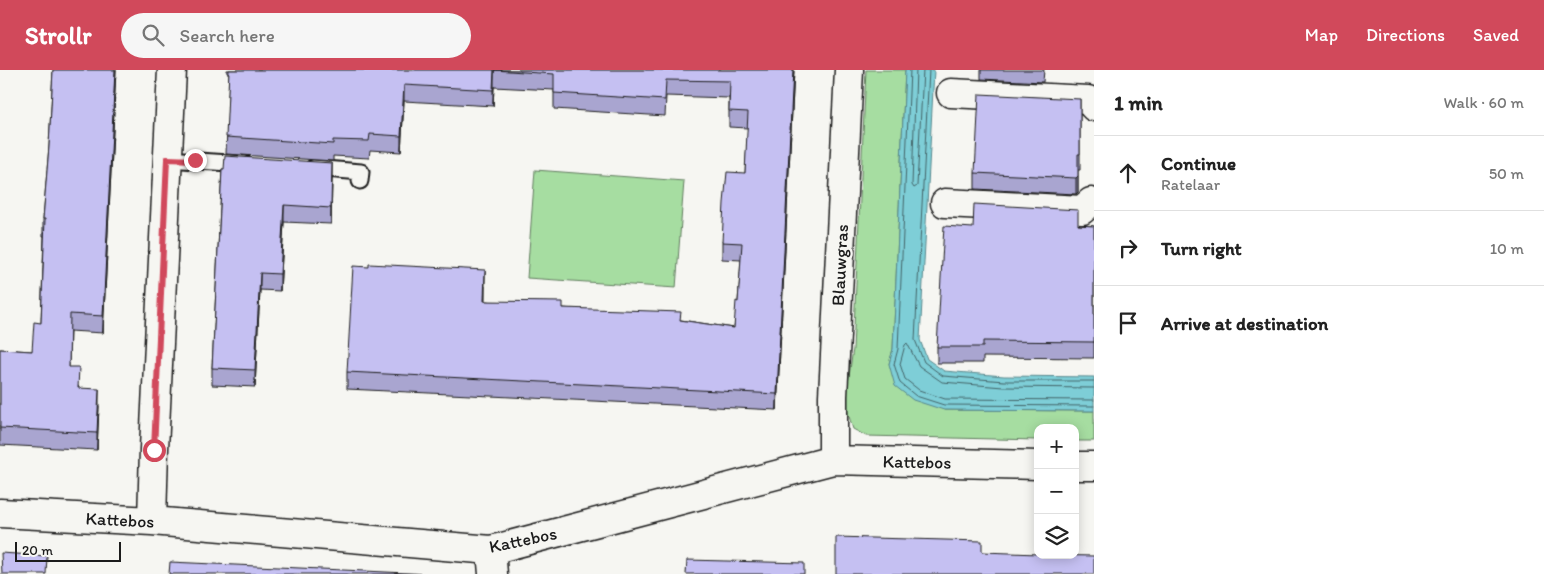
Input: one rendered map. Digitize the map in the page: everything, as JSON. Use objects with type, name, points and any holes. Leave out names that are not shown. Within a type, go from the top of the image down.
[{"type":"street","points":[[152,521],[172,70]]},
{"type":"street","name":"Blauwgras","points":[[833,460],[833,396],[850,70]]},
{"type":"street","points":[[951,93],[1088,100],[1094,106]]},
{"type":"street","points":[[946,203],[1082,210],[1091,202]]},
{"type":"street","name":"Kattebos","points":[[0,513],[152,521],[492,562],[833,460],[1034,465]]},
{"type":"street","points":[[1079,466],[1094,466]]},
{"type":"lane","points":[[167,159],[264,165]]},
{"type":"lane","points":[[303,168],[361,172],[360,181]]},
{"type":"green space","points":[[866,70],[905,70],[893,349],[889,364],[944,410],[1094,411],[1094,441],[1079,441],[1079,424],[1034,424],[1034,440],[866,436],[853,429],[845,404],[853,349]]},
{"type":"green space","points":[[535,170],[684,181],[676,288],[527,278]]},
{"type":"water","points":[[905,70],[934,70],[920,340],[927,359],[944,371],[1004,376],[1094,377],[1094,411],[944,410],[913,400],[895,386],[889,364],[893,349]]},
{"type":"building","points":[[53,70],[115,70],[103,316],[70,314],[69,367],[79,367],[78,388],[99,389],[97,433],[0,428],[0,349],[32,351],[34,322],[41,323],[45,219],[43,219]]},
{"type":"building","points":[[229,70],[494,70],[493,90],[404,85],[401,136],[370,134],[369,141],[333,140],[333,144],[226,137]]},
{"type":"building","points":[[494,70],[793,70],[777,394],[347,372],[353,266],[369,267],[369,264],[485,270],[484,301],[563,302],[563,308],[681,312],[680,320],[734,328],[736,301],[738,302],[742,243],[722,242],[724,203],[727,172],[745,173],[748,112],[729,111],[730,81],[666,80],[665,100],[554,93],[554,74]]},
{"type":"building","points":[[979,94],[1080,99],[1078,176],[1076,178],[975,173]]},
{"type":"building","points":[[225,156],[332,163],[331,208],[284,205],[280,274],[260,273],[255,370],[212,368],[222,169],[224,169]]},
{"type":"building","points":[[974,204],[1078,210],[1078,225],[1094,226],[1094,342],[983,341],[983,347],[937,347],[944,226],[973,228]]},
{"type":"building","points":[[836,537],[982,541],[982,552],[1034,554],[1034,559],[1079,559],[1079,556],[1094,556],[1094,574],[836,574]]},
{"type":"building","points":[[1,553],[47,556],[46,574],[2,574]]},
{"type":"building","points":[[687,560],[804,563],[804,574],[686,574]]},
{"type":"building","points":[[170,562],[429,574],[169,574]]},
{"type":"route","points":[[154,450],[167,159],[195,160]]}]
